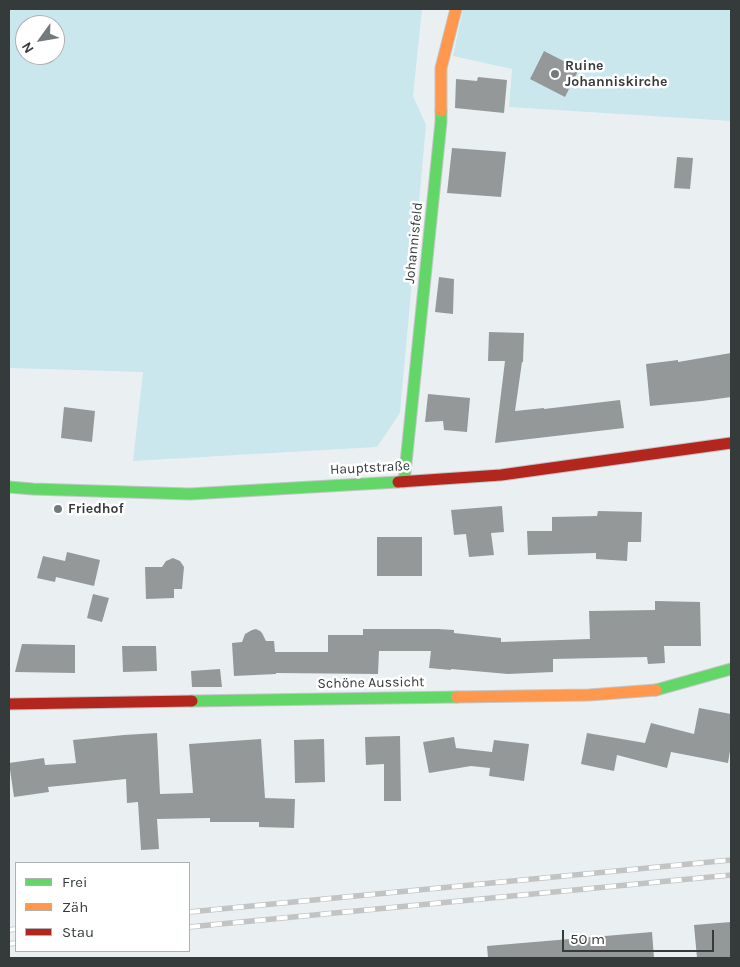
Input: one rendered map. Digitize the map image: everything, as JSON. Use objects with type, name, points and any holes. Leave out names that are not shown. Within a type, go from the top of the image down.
[{"type":"street","name":"Johannisfeld","points":[[404,482],[441,122],[442,68],[456,9]]},
{"type":"street","name":"Hauptstraße","points":[[9,487],[190,494],[404,482],[501,475],[731,443]]},
{"type":"street","name":"Schöne Aussicht","points":[[9,704],[589,695],[652,691],[731,669]]},
{"type":"shaded area","points":[[9,9],[422,9],[413,96],[426,125],[400,413],[377,447],[133,461],[143,372],[9,368]]},
{"type":"shaded area","points":[[463,9],[731,9],[731,121],[509,107],[512,69],[453,56]]},
{"type":"building","name":"Ruine Johanniskirche","points":[[544,51],[579,69],[565,97],[530,79]]},
{"type":"building","points":[[478,77],[507,80],[504,113],[455,108],[456,79],[477,81]]},
{"type":"building","points":[[452,148],[506,152],[501,197],[447,193]]},
{"type":"building","points":[[677,157],[693,158],[690,189],[674,188]]},
{"type":"building","points":[[439,277],[454,279],[453,314],[435,312]]},
{"type":"building","points":[[489,332],[524,333],[523,362],[515,411],[620,400],[624,428],[495,443],[505,361],[488,361]]},
{"type":"building","points":[[731,353],[731,397],[650,406],[646,364],[678,360],[678,362]]},
{"type":"building","points":[[428,394],[470,398],[467,432],[444,430],[443,421],[425,422]]},
{"type":"building","points":[[64,407],[95,411],[92,442],[61,438]]},
{"type":"building","points":[[502,506],[504,532],[491,533],[494,555],[469,557],[466,534],[454,535],[451,510]]},
{"type":"building","points":[[598,511],[642,512],[641,542],[628,542],[627,561],[596,559],[596,553],[528,555],[527,531],[552,531],[552,517],[597,516]]},
{"type":"building","points":[[377,537],[422,537],[422,576],[377,576]]},
{"type":"building","points":[[67,552],[100,560],[94,586],[56,577],[55,582],[37,578],[43,556],[65,561]]},
{"type":"building","points":[[173,558],[180,561],[184,567],[182,589],[174,589],[174,598],[146,599],[145,567],[162,567],[166,561]]},
{"type":"building","points":[[93,594],[109,598],[102,622],[87,618]]},
{"type":"building","points":[[655,601],[700,602],[701,646],[664,646],[665,663],[648,664],[647,657],[553,659],[553,672],[508,674],[429,668],[431,651],[379,651],[378,674],[276,673],[234,676],[232,643],[242,642],[245,634],[256,629],[262,633],[266,641],[274,641],[275,652],[328,652],[328,635],[363,635],[363,629],[454,630],[454,633],[501,638],[501,642],[590,639],[589,611],[655,610]]},
{"type":"building","points":[[22,644],[75,645],[75,673],[15,672]]},
{"type":"building","points":[[122,646],[156,646],[157,671],[123,672]]},
{"type":"building","points":[[220,669],[222,687],[192,687],[191,671]]},
{"type":"building","points":[[699,708],[731,714],[731,745],[728,763],[671,752],[667,768],[617,755],[614,771],[581,764],[587,733],[645,743],[651,723],[694,734]]},
{"type":"building","points":[[157,733],[160,794],[193,793],[189,744],[261,739],[265,798],[295,799],[294,828],[259,827],[259,822],[210,822],[210,818],[157,819],[159,849],[141,850],[138,802],[127,803],[126,779],[48,787],[49,792],[14,797],[9,763],[44,758],[45,765],[76,763],[73,740]]},
{"type":"building","points":[[400,736],[401,801],[384,801],[384,764],[366,765],[365,737]]},
{"type":"building","points":[[454,737],[456,748],[492,752],[494,740],[529,744],[524,781],[489,776],[490,768],[471,766],[429,773],[423,742]]},
{"type":"building","points":[[324,739],[325,782],[295,783],[294,740]]},
{"type":"building","points":[[731,922],[731,958],[697,958],[694,925]]},
{"type":"building","points":[[652,932],[654,958],[488,958],[487,946]]},
{"type":"railway","points":[[190,912],[731,860]]},
{"type":"railway","points":[[190,927],[731,875]]},
{"type":"railway","points":[[9,930],[15,929]]},
{"type":"railway","points":[[9,944],[15,943]]},
{"type":"traffic: fast","points":[[404,482],[441,111]]},
{"type":"traffic: fast","points":[[9,487],[190,494],[398,482]]},
{"type":"traffic: fast","points":[[656,690],[731,669]]},
{"type":"traffic: fast","points":[[192,701],[457,697]]},
{"type":"traffic: slow","points":[[441,111],[441,68],[456,9]]},
{"type":"traffic: slow","points":[[457,697],[589,695],[656,690]]},
{"type":"traffic: jam","points":[[398,482],[501,475],[731,443]]},
{"type":"traffic: jam","points":[[9,704],[192,701]]},
{"type":"place","name":"Ruine Johanniskirche","points":[[555,74]]},
{"type":"place","name":"Friedhof","points":[[58,509]]}]
